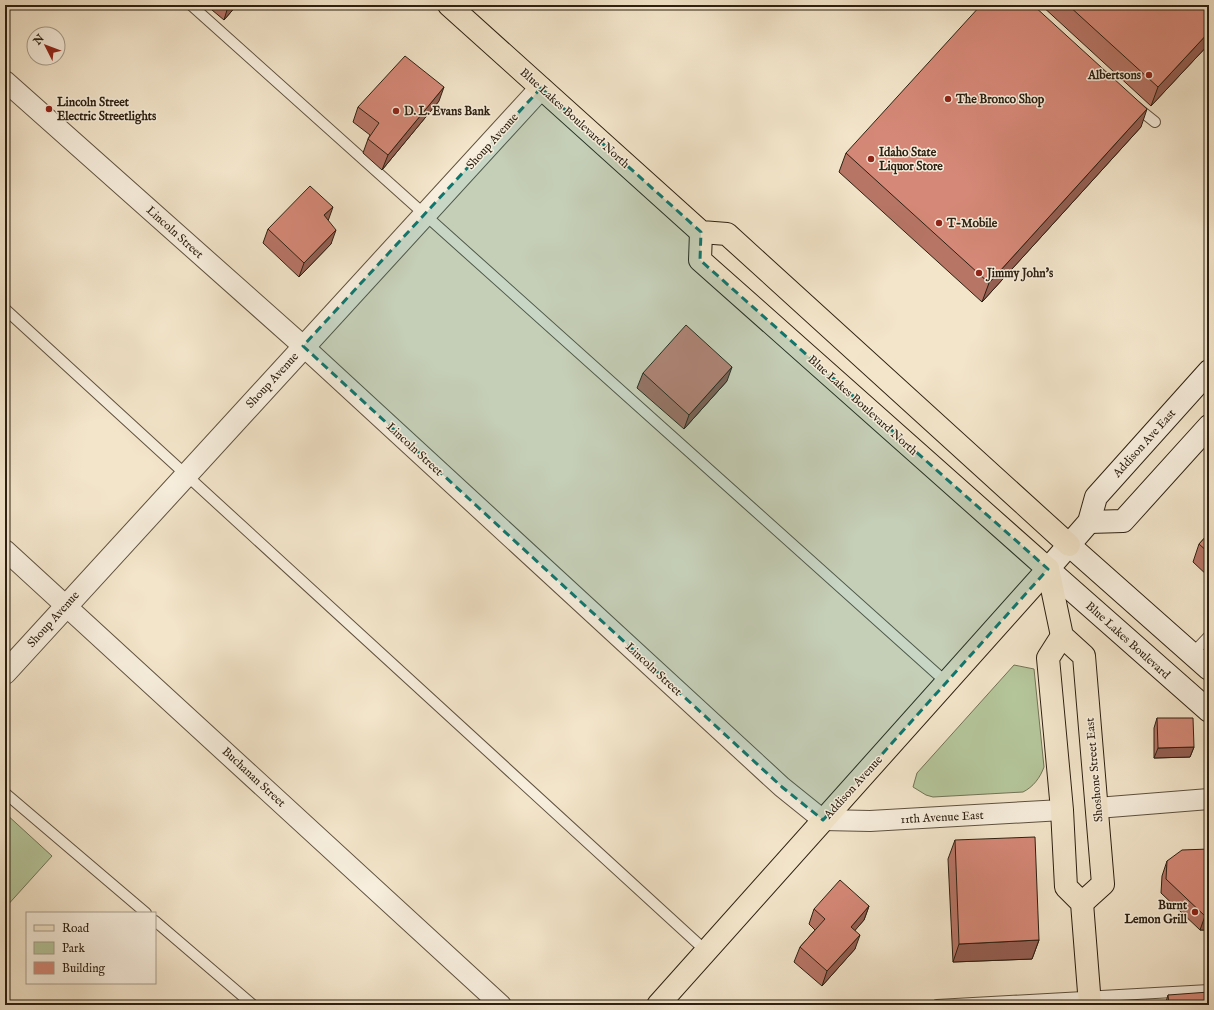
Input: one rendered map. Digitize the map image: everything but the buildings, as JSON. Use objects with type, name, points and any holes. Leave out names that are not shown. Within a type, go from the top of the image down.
[{"type":"main road","name":"Blue Lakes Boulevard North","points":[[449,5],[701,232],[700,260],[1048,569]]},
{"type":"main road","name":"Shoup Avenue","points":[[5,673],[185,474],[541,88]]},
{"type":"main road","points":[[701,232],[727,234],[1069,545],[1209,669]]},
{"type":"main road","name":"Addison Ave East","points":[[1048,569],[1089,522],[1096,497],[1209,370]]},
{"type":"main road","points":[[1089,522],[1123,521],[1209,426]]},
{"type":"main road","points":[[1048,569],[1062,636],[1048,658],[1062,810],[1066,887],[1082,903],[1090,1001]]},
{"type":"main road","name":"Addison Avenue","points":[[658,1005],[1048,569]]},
{"type":"main road","name":"Blue Lakes Boulevard","points":[[1048,569],[1209,711]]},
{"type":"main road","name":"Shoshone Street East","points":[[1062,636],[1084,656],[1103,884],[1082,903]]},
{"type":"street","name":"Lincoln Street","points":[[5,81],[303,346],[782,787],[823,820]]},
{"type":"street","name":"Buchanan Street","points":[[5,550],[66,604],[501,1005]]},
{"type":"street","points":[[1097,808],[1209,799]]},
{"type":"street","name":"11th Avenue East","points":[[823,820],[870,821],[1062,810]]},
{"type":"lane","points":[[191,5],[946,682]]},
{"type":"lane","points":[[1125,97],[1155,122]]},
{"type":"lane","points":[[5,309],[706,951]]},
{"type":"lane","points":[[1192,654],[1209,636]]},
{"type":"lane","points":[[5,793],[145,912]]},
{"type":"lane","points":[[156,922],[253,1005]]},
{"type":"lane","points":[[937,1005],[1090,1001],[1209,990]]},
{"type":"highlighted area","points":[[541,88],[701,232],[700,260],[1048,569],[823,820],[782,787],[303,346]]},
{"type":"green space","points":[[1014,665],[1034,669],[1044,767],[1036,782],[1023,792],[933,797],[926,795],[913,787],[917,773]]},
{"type":"green space","points":[[5,813],[52,856],[5,908]]},
{"type":"place","name":"Albertsons","points":[[1149,75]]},
{"type":"place","name":"The Bronco Shop","points":[[948,99]]},
{"type":"place","name":"Lincoln Street Electric Streetlights","points":[[49,109]]},
{"type":"place","name":"D. L. Evans Bank","points":[[396,111]]},
{"type":"place","name":"Idaho State Liquor Store","points":[[871,159]]},
{"type":"place","name":"T-Mobile","points":[[939,223]]},
{"type":"place","name":"Jimmy John's","points":[[979,273]]},
{"type":"place","name":"Burnt Lemon Grill","points":[[1195,912]]}]
